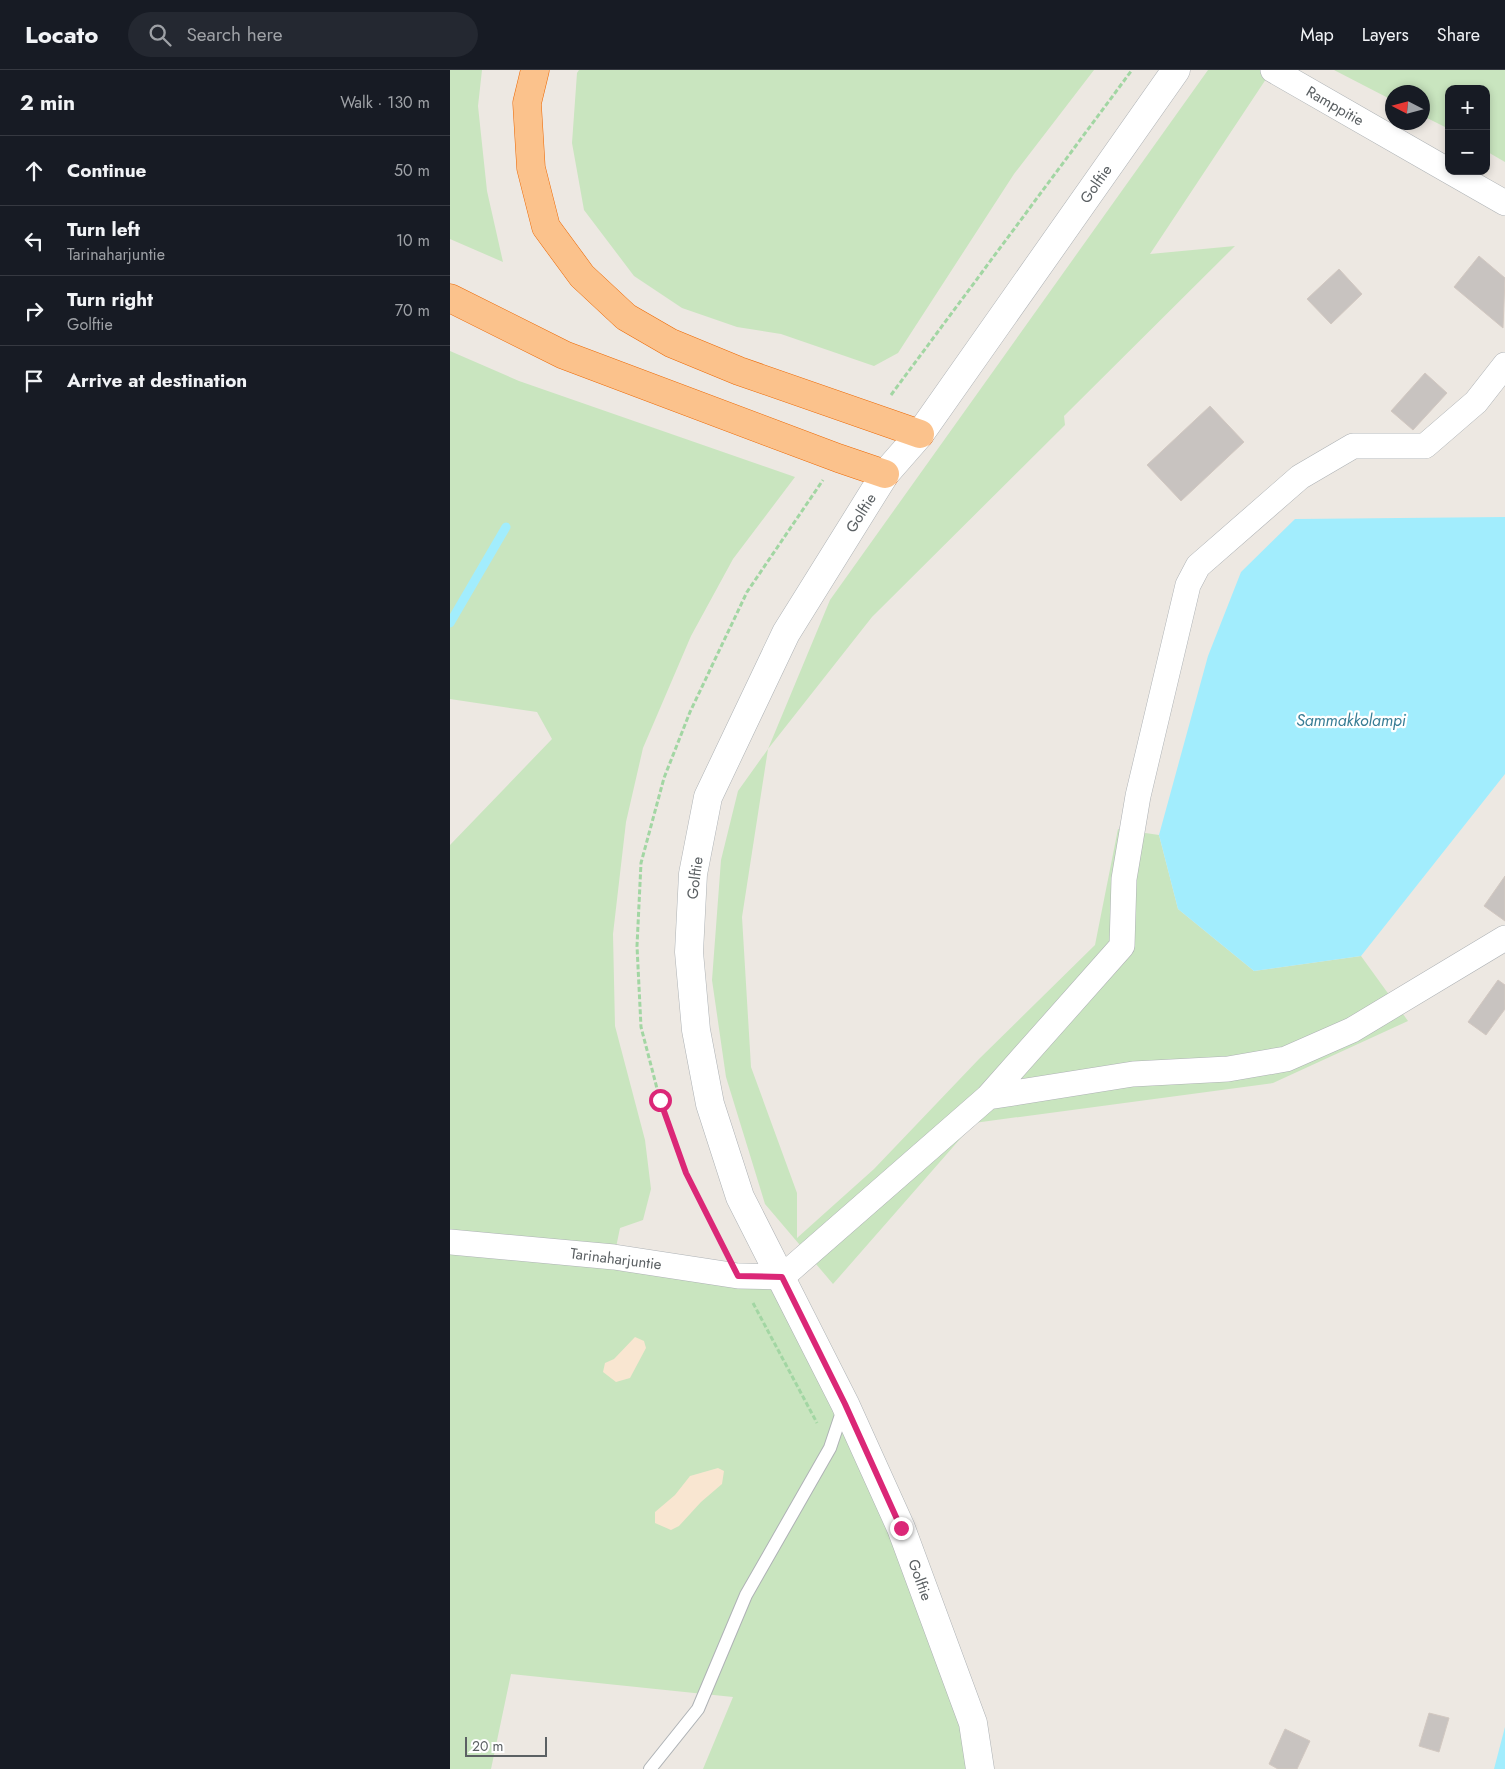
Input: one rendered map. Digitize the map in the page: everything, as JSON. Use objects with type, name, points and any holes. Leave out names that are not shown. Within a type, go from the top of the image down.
[{"type":"highway","points":[[535,70],[527,103],[531,168],[546,227],[582,276],[626,317],[670,343],[739,371],[920,434]]},
{"type":"highway","points":[[450,298],[564,354],[885,474]]},
{"type":"street","name":"Golftie","points":[[980,1769],[973,1723],[901,1528],[845,1404],[740,1197],[710,1104],[696,1030],[689,952],[693,874],[708,797],[786,633],[885,474],[920,434],[1176,70]]},
{"type":"street","name":"Ramppitie","points":[[1273,70],[1445,169]]},
{"type":"street","name":"Ramppitie","points":[[1456,175],[1505,203]]},
{"type":"street","points":[[782,1277],[988,1097],[1122,946],[1124,879],[1138,796],[1188,585],[1198,566],[1300,478],[1353,446],[1425,446],[1476,402],[1505,365]]},
{"type":"street","points":[[988,1097],[1133,1074],[1228,1069],[1286,1059],[1352,1030],[1505,938]]},
{"type":"street","name":"Tarinaharjuntie","points":[[450,1242],[614,1257],[738,1276],[782,1277]]},
{"type":"lane","points":[[650,1769],[698,1709],[746,1595],[830,1448],[845,1404]]},
{"type":"path","points":[[874,418],[1132,70]]},
{"type":"path","points":[[830,1448],[738,1276],[686,1173],[660,1100],[641,1027],[637,946],[641,863],[664,778],[690,712],[743,601],[838,458]]},
{"type":"green space","points":[[450,70],[482,70],[478,106],[487,191],[503,262],[450,239]]},
{"type":"green space","points":[[579,70],[1094,70],[1014,174],[898,353],[874,366],[781,334],[737,327],[682,308],[634,276],[584,210],[572,143],[577,73]]},
{"type":"green space","points":[[1208,70],[1272,70],[1150,254],[1235,246],[1064,416],[1065,425],[872,617],[768,749],[830,600]]},
{"type":"green space","points":[[1334,70],[1505,70],[1505,162],[1490,153],[1490,85],[1445,85],[1445,127],[1430,120],[1430,85],[1385,85],[1385,96]]},
{"type":"green space","points":[[450,351],[519,381],[795,477],[733,559],[691,636],[643,748],[626,822],[613,934],[615,1026],[645,1140],[651,1189],[643,1220],[620,1228],[614,1257],[782,1277],[878,1476],[980,1769],[703,1769],[733,1697],[511,1674],[491,1769],[450,1769],[450,845],[552,739],[537,712],[450,699]]},
{"type":"green space","points":[[768,749],[742,917],[751,1067],[797,1193],[797,1238],[874,1169],[979,1059],[1095,945],[1118,829],[1159,835],[1178,909],[1254,971],[1361,956],[1408,1021],[1273,1083],[974,1123],[833,1284],[765,1204],[726,1077],[712,980],[721,860],[738,791]]},
{"type":"sand","points":[[635,1337],[644,1341],[646,1348],[630,1378],[616,1382],[603,1372],[605,1363],[614,1359]]},
{"type":"sand","points":[[718,1468],[724,1471],[722,1484],[701,1502],[679,1526],[671,1530],[655,1523],[655,1512],[675,1495],[690,1476]]},
{"type":"water","name":"Sammakkolampi","points":[[1505,517],[1505,774],[1361,956],[1254,971],[1178,909],[1159,835],[1208,656],[1241,572],[1295,519]]},
{"type":"water","points":[[1505,1727],[1505,1769],[1494,1769]]},
{"type":"building","points":[[1479,256],[1505,278],[1503,328],[1454,287]]},
{"type":"building","points":[[1339,269],[1362,294],[1331,324],[1307,299]]},
{"type":"building","points":[[1425,373],[1447,393],[1413,430],[1391,411]]},
{"type":"building","points":[[1210,406],[1244,442],[1181,501],[1147,465]]},
{"type":"building","points":[[1505,876],[1505,921],[1484,906]]},
{"type":"building","points":[[1498,980],[1505,985],[1505,1009],[1486,1035],[1468,1022]]},
{"type":"building","points":[[1429,1713],[1449,1718],[1439,1752],[1419,1746]]},
{"type":"building","points":[[1285,1729],[1310,1741],[1297,1769],[1278,1769],[1269,1764]]},
{"type":"waterway","points":[[450,623],[506,527]]},
{"type":"route","points":[[660,1100],[686,1173],[738,1276],[782,1277],[845,1404],[901,1528]]}]
